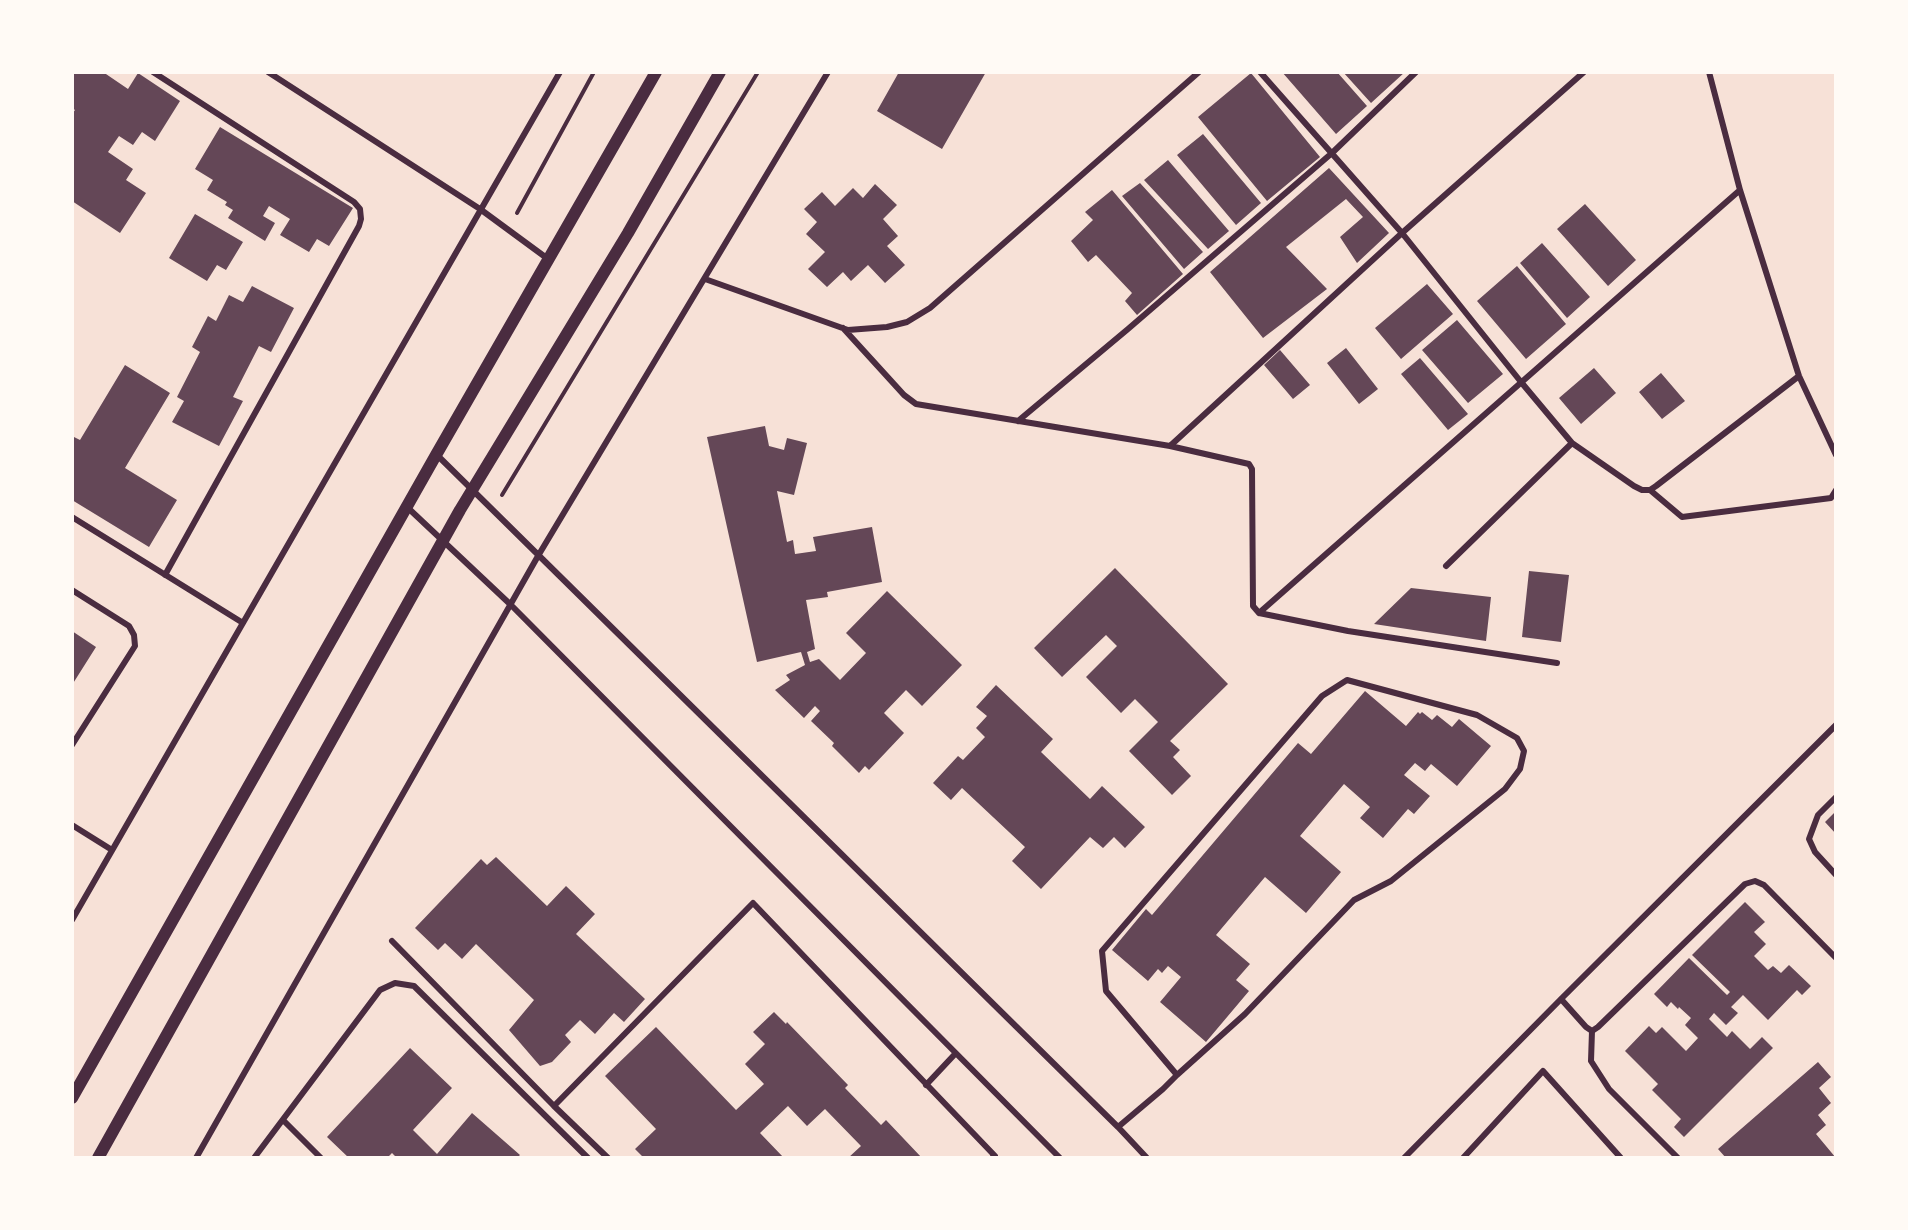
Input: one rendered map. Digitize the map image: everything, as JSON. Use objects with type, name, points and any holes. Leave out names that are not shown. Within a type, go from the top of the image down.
[{"type":"main road","points":[[72,1098],[656,72]]},
{"type":"main road","points":[[99,1158],[472,490],[628,233],[720,72]]},
{"type":"street","points":[[153,72],[354,202],[360,209],[361,219],[165,575]]},
{"type":"street","points":[[268,72],[480,209],[549,259]]},
{"type":"street","points":[[72,920],[560,72]]},
{"type":"street","points":[[196,1158],[538,556],[828,72]]},
{"type":"street","points":[[705,279],[848,330],[887,327],[907,322],[930,308],[1199,72]]},
{"type":"street","points":[[1260,72],[1402,233],[1572,442],[1634,486],[1642,490],[1650,490],[1799,376]]},
{"type":"street","points":[[1018,422],[1332,153],[1416,72]]},
{"type":"street","points":[[1170,446],[1402,233],[1584,72]]},
{"type":"street","points":[[1709,72],[1740,190],[1799,376],[1836,455]]},
{"type":"street","points":[[1259,614],[1740,190]]},
{"type":"street","points":[[843,328],[904,395],[916,404],[1170,446],[1245,462],[1251,466],[1253,606],[1259,614],[1348,631],[1557,663]]},
{"type":"street","points":[[1446,566],[1572,442]]},
{"type":"street","points":[[436,455],[1147,1158]]},
{"type":"street","points":[[1650,490],[1682,517],[1831,498],[1836,490]]},
{"type":"street","points":[[407,507],[511,605],[1060,1158]]},
{"type":"street","points":[[72,517],[243,623]]},
{"type":"street","points":[[72,590],[129,626],[134,635],[135,646],[72,745]]},
{"type":"street","points":[[1118,1127],[1163,1089],[1245,1014],[1354,900],[1391,881],[1505,789],[1520,768],[1524,751],[1517,738],[1477,715],[1347,680],[1322,696],[1102,951],[1106,991],[1177,1075]]},
{"type":"street","points":[[1404,1158],[1836,725]]},
{"type":"street","points":[[1836,798],[1818,815],[1809,839],[1815,852],[1836,875]]},
{"type":"street","points":[[72,825],[112,850]]},
{"type":"street","points":[[1592,1031],[1745,884],[1755,881],[1764,885],[1836,958]]},
{"type":"street","points":[[554,1106],[753,903],[995,1156],[992,1158]]},
{"type":"street","points":[[392,941],[608,1158]]},
{"type":"street","points":[[254,1158],[381,990],[395,983],[414,986],[588,1158]]},
{"type":"street","points":[[1561,999],[1592,1031]]},
{"type":"street","points":[[1592,1031],[1591,1061],[1609,1089],[1678,1158]]},
{"type":"street","points":[[926,1085],[955,1054]]},
{"type":"street","points":[[1463,1158],[1543,1071],[1621,1158]]},
{"type":"street","points":[[283,1120],[321,1158]]},
{"type":"path","points":[[508,230],[594,72]]},
{"type":"path","points":[[492,511],[758,72]]},
{"type":"building","points":[[72,72],[103,72],[128,89],[138,73],[180,101],[155,141],[142,132],[133,145],[119,136],[108,152],[133,169],[126,180],[146,193],[120,233],[72,201],[72,114],[75,110],[72,108]]},
{"type":"building","points":[[899,72],[986,72],[942,149],[877,111]]},
{"type":"building","points":[[1282,72],[1337,72],[1367,106],[1336,134]]},
{"type":"building","points":[[1343,72],[1405,72],[1371,103]]},
{"type":"building","points":[[1251,73],[1320,157],[1267,201],[1198,117]]},
{"type":"building","points":[[220,127],[353,208],[329,246],[317,239],[309,252],[280,235],[290,219],[269,206],[263,216],[275,223],[265,241],[228,218],[233,210],[225,205],[227,202],[207,190],[213,180],[195,169]]},
{"type":"building","points":[[1203,134],[1261,203],[1236,225],[1177,155]]},
{"type":"building","points":[[1168,160],[1229,231],[1208,249],[1144,180]]},
{"type":"building","points":[[1329,168],[1389,233],[1357,263],[1340,237],[1363,217],[1346,199],[1286,247],[1327,289],[1263,338],[1210,272]]},
{"type":"building","points":[[1140,183],[1203,252],[1184,269],[1122,196]]},
{"type":"building","points":[[875,184],[897,205],[883,219],[898,236],[887,246],[905,265],[885,283],[868,265],[851,281],[843,272],[827,287],[808,269],[825,252],[806,234],[817,222],[804,209],[822,192],[835,206],[853,188],[863,198]]},
{"type":"building","points":[[1112,190],[1183,274],[1137,315],[1125,301],[1132,293],[1096,255],[1088,262],[1071,241],[1093,220],[1085,212]]},
{"type":"building","points":[[1585,204],[1636,260],[1608,286],[1557,229]]},
{"type":"building","points":[[195,214],[243,242],[226,270],[217,265],[207,281],[169,258]]},
{"type":"building","points":[[1542,243],[1590,297],[1567,318],[1520,263]]},
{"type":"building","points":[[1517,266],[1566,324],[1526,359],[1477,301]]},
{"type":"building","points":[[1427,284],[1453,314],[1401,359],[1375,328]]},
{"type":"building","points":[[252,286],[294,308],[271,352],[259,346],[233,397],[243,401],[219,446],[172,422],[184,401],[177,397],[200,352],[192,347],[208,316],[216,321],[229,295],[243,302]]},
{"type":"building","points":[[1457,320],[1503,374],[1468,403],[1422,350]]},
{"type":"building","points":[[1346,348],[1378,389],[1359,404],[1327,363]]},
{"type":"building","points":[[1280,350],[1310,385],[1293,399],[1264,365]]},
{"type":"building","points":[[1420,358],[1468,414],[1448,430],[1401,374]]},
{"type":"building","points":[[125,365],[170,393],[125,468],[177,500],[149,547],[72,500],[72,436],[80,440]]},
{"type":"building","points":[[1594,368],[1616,393],[1581,424],[1559,398]]},
{"type":"building","points":[[1661,373],[1685,401],[1662,419],[1639,392]]},
{"type":"building","points":[[765,426],[769,446],[784,450],[787,438],[807,443],[794,495],[777,491],[787,542],[793,540],[795,554],[816,551],[813,537],[872,527],[882,582],[827,592],[828,597],[806,600],[815,649],[807,652],[810,662],[819,659],[840,680],[866,653],[846,633],[887,591],[962,665],[922,706],[906,690],[884,713],[904,733],[869,770],[865,766],[859,773],[832,746],[834,743],[811,721],[820,711],[815,706],[804,718],[775,690],[790,680],[786,675],[805,665],[801,652],[757,662],[707,437]]},
{"type":"building","points":[[1115,568],[1228,684],[1170,741],[1180,750],[1173,757],[1191,776],[1172,795],[1129,751],[1158,722],[1135,699],[1121,713],[1086,677],[1117,646],[1106,635],[1062,677],[1034,648]]},
{"type":"building","points":[[1529,571],[1569,575],[1561,642],[1522,637]]},
{"type":"building","points":[[1411,588],[1491,597],[1486,641],[1374,624]]},
{"type":"building","points":[[72,631],[96,647],[72,685]]},
{"type":"building","points":[[996,685],[1053,739],[1041,752],[1090,799],[1102,786],[1145,827],[1125,848],[1114,837],[1103,848],[1090,837],[1041,889],[1012,861],[1025,847],[962,788],[951,800],[933,783],[958,756],[963,760],[985,737],[976,728],[987,716],[976,707]]},
{"type":"building","points":[[1365,691],[1406,726],[1418,712],[1420,714],[1422,712],[1432,720],[1437,715],[1452,727],[1459,719],[1491,746],[1457,786],[1431,764],[1425,771],[1415,763],[1404,775],[1430,796],[1414,814],[1408,809],[1383,838],[1360,818],[1370,807],[1344,784],[1300,836],[1341,872],[1306,913],[1265,877],[1216,935],[1250,964],[1236,980],[1249,991],[1206,1042],[1160,1002],[1181,977],[1168,966],[1162,973],[1158,969],[1148,981],[1112,950],[1146,909],[1152,915],[1298,743],[1311,754]]},
{"type":"building","points":[[1836,811],[1836,834],[1825,822]]},
{"type":"building","points":[[496,857],[547,906],[566,886],[595,914],[576,934],[645,999],[624,1022],[614,1013],[595,1034],[580,1020],[565,1035],[571,1042],[552,1062],[540,1066],[509,1030],[534,1000],[476,944],[462,959],[445,943],[438,950],[415,928],[481,859],[487,865]]},
{"type":"building","points":[[1745,902],[1765,922],[1754,932],[1766,944],[1754,956],[1768,970],[1773,966],[1781,973],[1789,965],[1811,986],[1802,995],[1797,990],[1768,1020],[1743,995],[1731,1007],[1738,1013],[1726,1025],[1714,1013],[1709,1019],[1727,1037],[1732,1031],[1750,1049],[1762,1037],[1773,1048],[1684,1137],[1674,1127],[1681,1119],[1652,1090],[1658,1084],[1625,1051],[1649,1026],[1656,1033],[1662,1027],[1686,1051],[1698,1038],[1685,1025],[1691,1018],[1671,1002],[1667,1007],[1654,994],[1689,958],[1727,995],[1730,992],[1692,955]]},
{"type":"building","points":[[774,1012],[786,1024],[787,1022],[848,1085],[845,1088],[881,1125],[886,1120],[922,1158],[848,1158],[861,1146],[825,1109],[807,1126],[788,1106],[760,1133],[784,1158],[644,1158],[635,1149],[656,1129],[605,1076],[656,1027],[736,1110],[764,1084],[745,1064],[765,1044],[753,1032]]},
{"type":"building","points":[[410,1048],[452,1088],[413,1130],[437,1154],[472,1113],[520,1155],[517,1158],[397,1158],[392,1153],[387,1158],[349,1158],[327,1137]]},
{"type":"building","points":[[1818,1062],[1831,1077],[1819,1088],[1831,1103],[1818,1115],[1826,1125],[1816,1134],[1836,1158],[1765,1158],[1763,1156],[1760,1158],[1726,1158],[1718,1149]]}]
